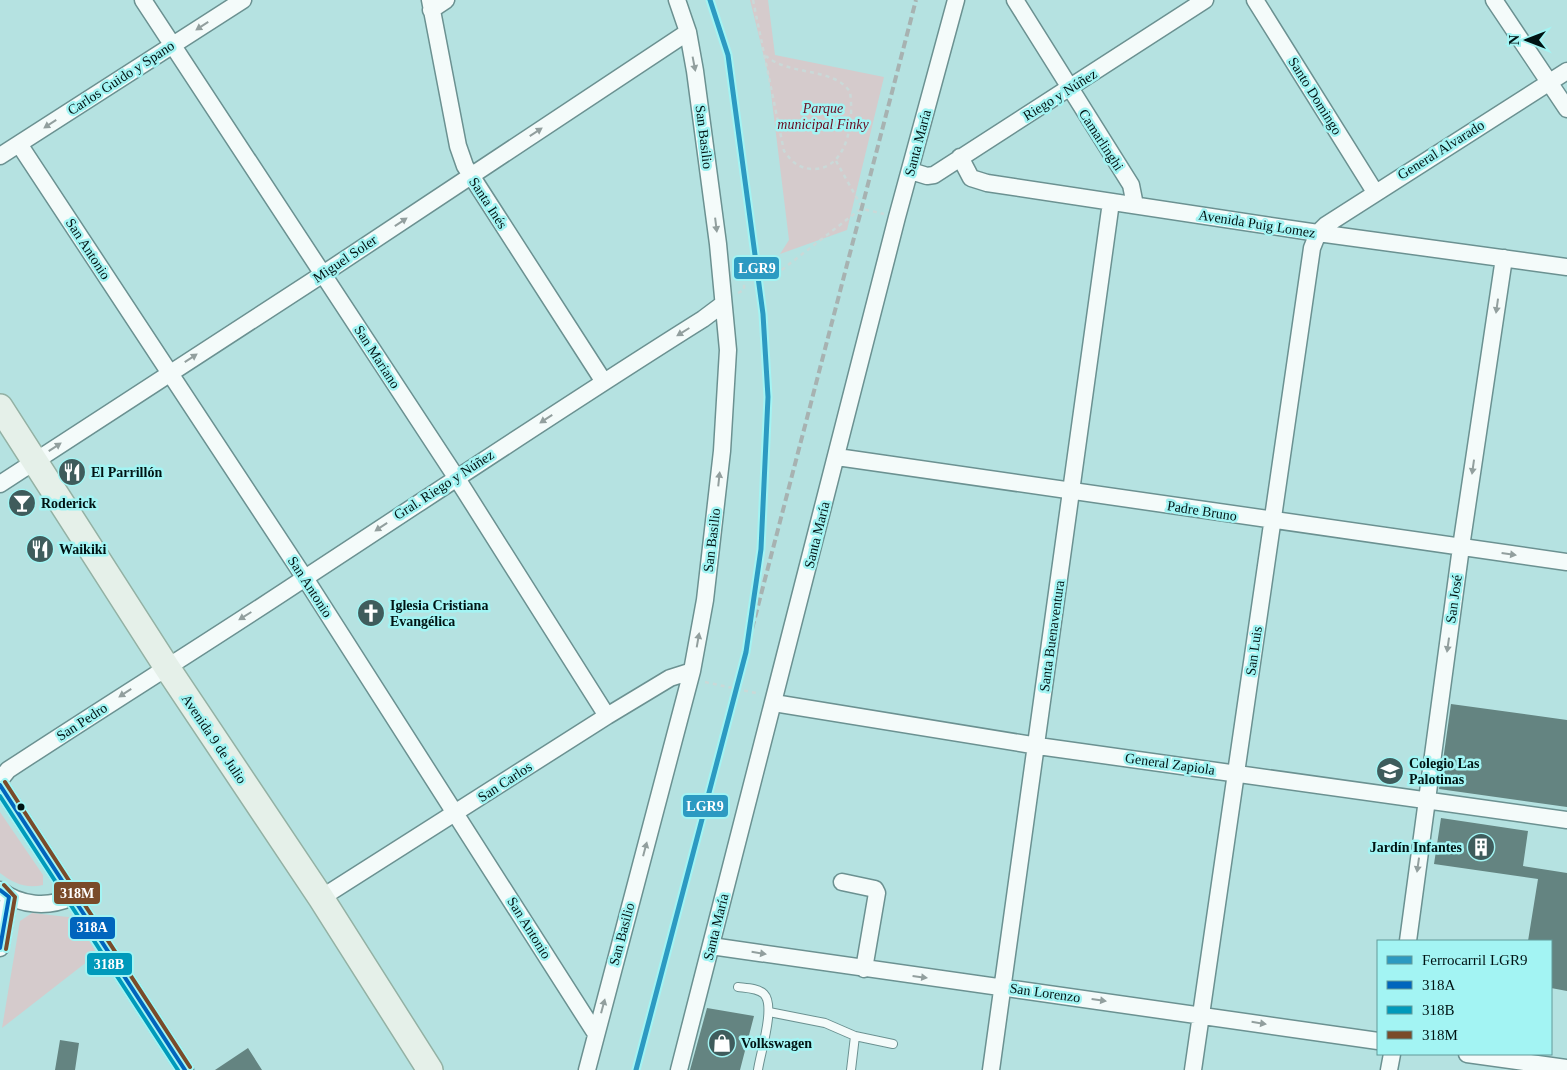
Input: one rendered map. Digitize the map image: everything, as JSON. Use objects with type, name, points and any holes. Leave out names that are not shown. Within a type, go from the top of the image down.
[{"type":"main road","name":"Avenida 9 de Julio","points":[[0,407],[166,666],[321,898],[430,1070]]},
{"type":"street","name":"San Mariano","points":[[143,0],[456,477],[607,716]]},
{"type":"street","name":"Carlos Guido y Spano","points":[[0,156],[242,0]]},
{"type":"street","points":[[430,5],[446,0]]},
{"type":"street","name":"San Basilio","points":[[587,1070],[691,675],[708,573],[723,442],[728,368],[718,244],[701,111],[688,32],[677,0]]},
{"type":"street","name":"Santa María","points":[[679,1070],[897,217],[956,0]]},
{"type":"street","name":"Camarlinghi","points":[[1015,0],[1069,89],[1131,185],[1135,205]]},
{"type":"street","name":"Riego y Núñez","points":[[911,171],[927,176],[934,175],[1205,0]]},
{"type":"street","name":"Santo Domingo","points":[[1255,0],[1375,192]]},
{"type":"street","points":[[1494,0],[1567,109]]},
{"type":"street","name":"Santa Inés","points":[[430,5],[458,146],[470,175],[604,382]]},
{"type":"street","name":"Miguel Soler","points":[[0,484],[323,274],[688,32]]},
{"type":"street","name":"General Alvarado","points":[[1318,233],[1326,225],[1375,192],[1567,71]]},
{"type":"street","name":"San Antonio","points":[[19,144],[305,579],[596,1034]]},
{"type":"street","name":"Avenida Puig Lomez","points":[[960,158],[966,172],[977,181],[1318,233],[1567,267]]},
{"type":"street","name":"Santa Buenaventura","points":[[991,1070],[1038,746],[1111,202]]},
{"type":"street","name":"San Luis","points":[[1193,1070],[1237,774],[1271,521],[1312,248],[1318,233]]},
{"type":"street","name":"San José","points":[[1408,940],[1461,547],[1504,258]]},
{"type":"street","name":"Gral. Riego y Núñez","points":[[166,666],[305,579],[456,477],[703,319],[723,304]]},
{"type":"street","name":"Padre Bruno","points":[[837,457],[1271,521],[1567,562]]},
{"type":"street","name":"San Pedro","points":[[0,780],[8,770],[166,666]]},
{"type":"street","name":"San Carlos","points":[[321,898],[670,678],[691,675]]},
{"type":"street","name":"General Zapiola","points":[[774,703],[1038,746],[1567,820]]},
{"type":"street","points":[[0,785],[185,1070]]},
{"type":"street","points":[[842,882],[874,889],[877,893],[864,970]]},
{"type":"street","points":[[0,948],[4,893],[26,902],[47,904],[72,897]]},
{"type":"street","name":"San Lorenzo","points":[[711,946],[864,970],[1201,1014],[1377,1041]]},
{"type":"street","points":[[1389,1070],[1392,1055]]},
{"type":"street","points":[[1474,1055],[1567,1068]]},
{"type":"lane","points":[[738,987],[765,995],[769,1001],[769,1012],[758,1070]]},
{"type":"lane","points":[[769,1012],[825,1023],[855,1036],[893,1044]]},
{"type":"lane","points":[[851,1070],[855,1036]]},
{"type":"path","points":[[753,0],[784,151],[800,167],[828,167],[836,161],[842,149],[852,116],[850,92],[846,86],[834,79],[779,66],[766,56]]},
{"type":"path","points":[[836,161],[863,210]]},
{"type":"path","points":[[723,304],[744,290],[744,280],[779,272],[858,211],[863,210],[897,217]]},
{"type":"path","points":[[691,675],[765,696],[774,703]]},
{"type":"green space","name":"Parque municipal Finky","points":[[750,0],[768,0],[775,55],[884,77],[847,230],[780,254],[789,240],[769,77]]},
{"type":"green space","points":[[0,812],[43,875],[43,885],[25,886],[10,880],[0,873]]},
{"type":"green space","points":[[32,913],[77,918],[97,954],[2,1028],[20,921]]},
{"type":"building","points":[[1451,704],[1567,720],[1567,807],[1439,789]]},
{"type":"building","points":[[1441,818],[1528,831],[1523,866],[1567,873],[1567,991],[1552,988],[1552,940],[1528,940],[1538,879],[1434,864]]},
{"type":"building","name":"Volkswagen","points":[[707,1008],[754,1016],[740,1070],[690,1070]]},
{"type":"building","points":[[60,1040],[79,1043],[75,1070],[55,1070]]},
{"type":"building","points":[[248,1048],[262,1070],[215,1070]]},
{"type":"railway","points":[[746,652],[916,0]]},
{"type":"rail line","name":"LGR9","points":[[636,1070],[746,652],[761,549],[768,397],[763,314],[728,55],[710,0]]},
{"type":"transit line","name":"318M","points":[[5,782],[190,1067]]},
{"type":"transit line","name":"318A","points":[[0,785],[185,1070]]},
{"type":"transit line","name":"318B","points":[[0,796],[178,1070]]},
{"type":"transit line","name":"318M","points":[[4,885],[15,897],[6,949]]},
{"type":"transit line","name":"318A","points":[[0,890],[9,897],[0,948]]},
{"type":"place","name":"El Parrillón","points":[[72,472]]},
{"type":"place","name":"Roderick","points":[[22,503]]},
{"type":"place","name":"Waikiki","points":[[40,549]]},
{"type":"place","name":"Iglesia Cristiana Evangélica","points":[[371,613]]},
{"type":"place","name":"Colegio Las Palotinas","points":[[1390,771]]},
{"type":"place","name":"Jardín Infantes","points":[[1481,847]]},
{"type":"place","name":"Volkswagen","points":[[722,1043]]}]
